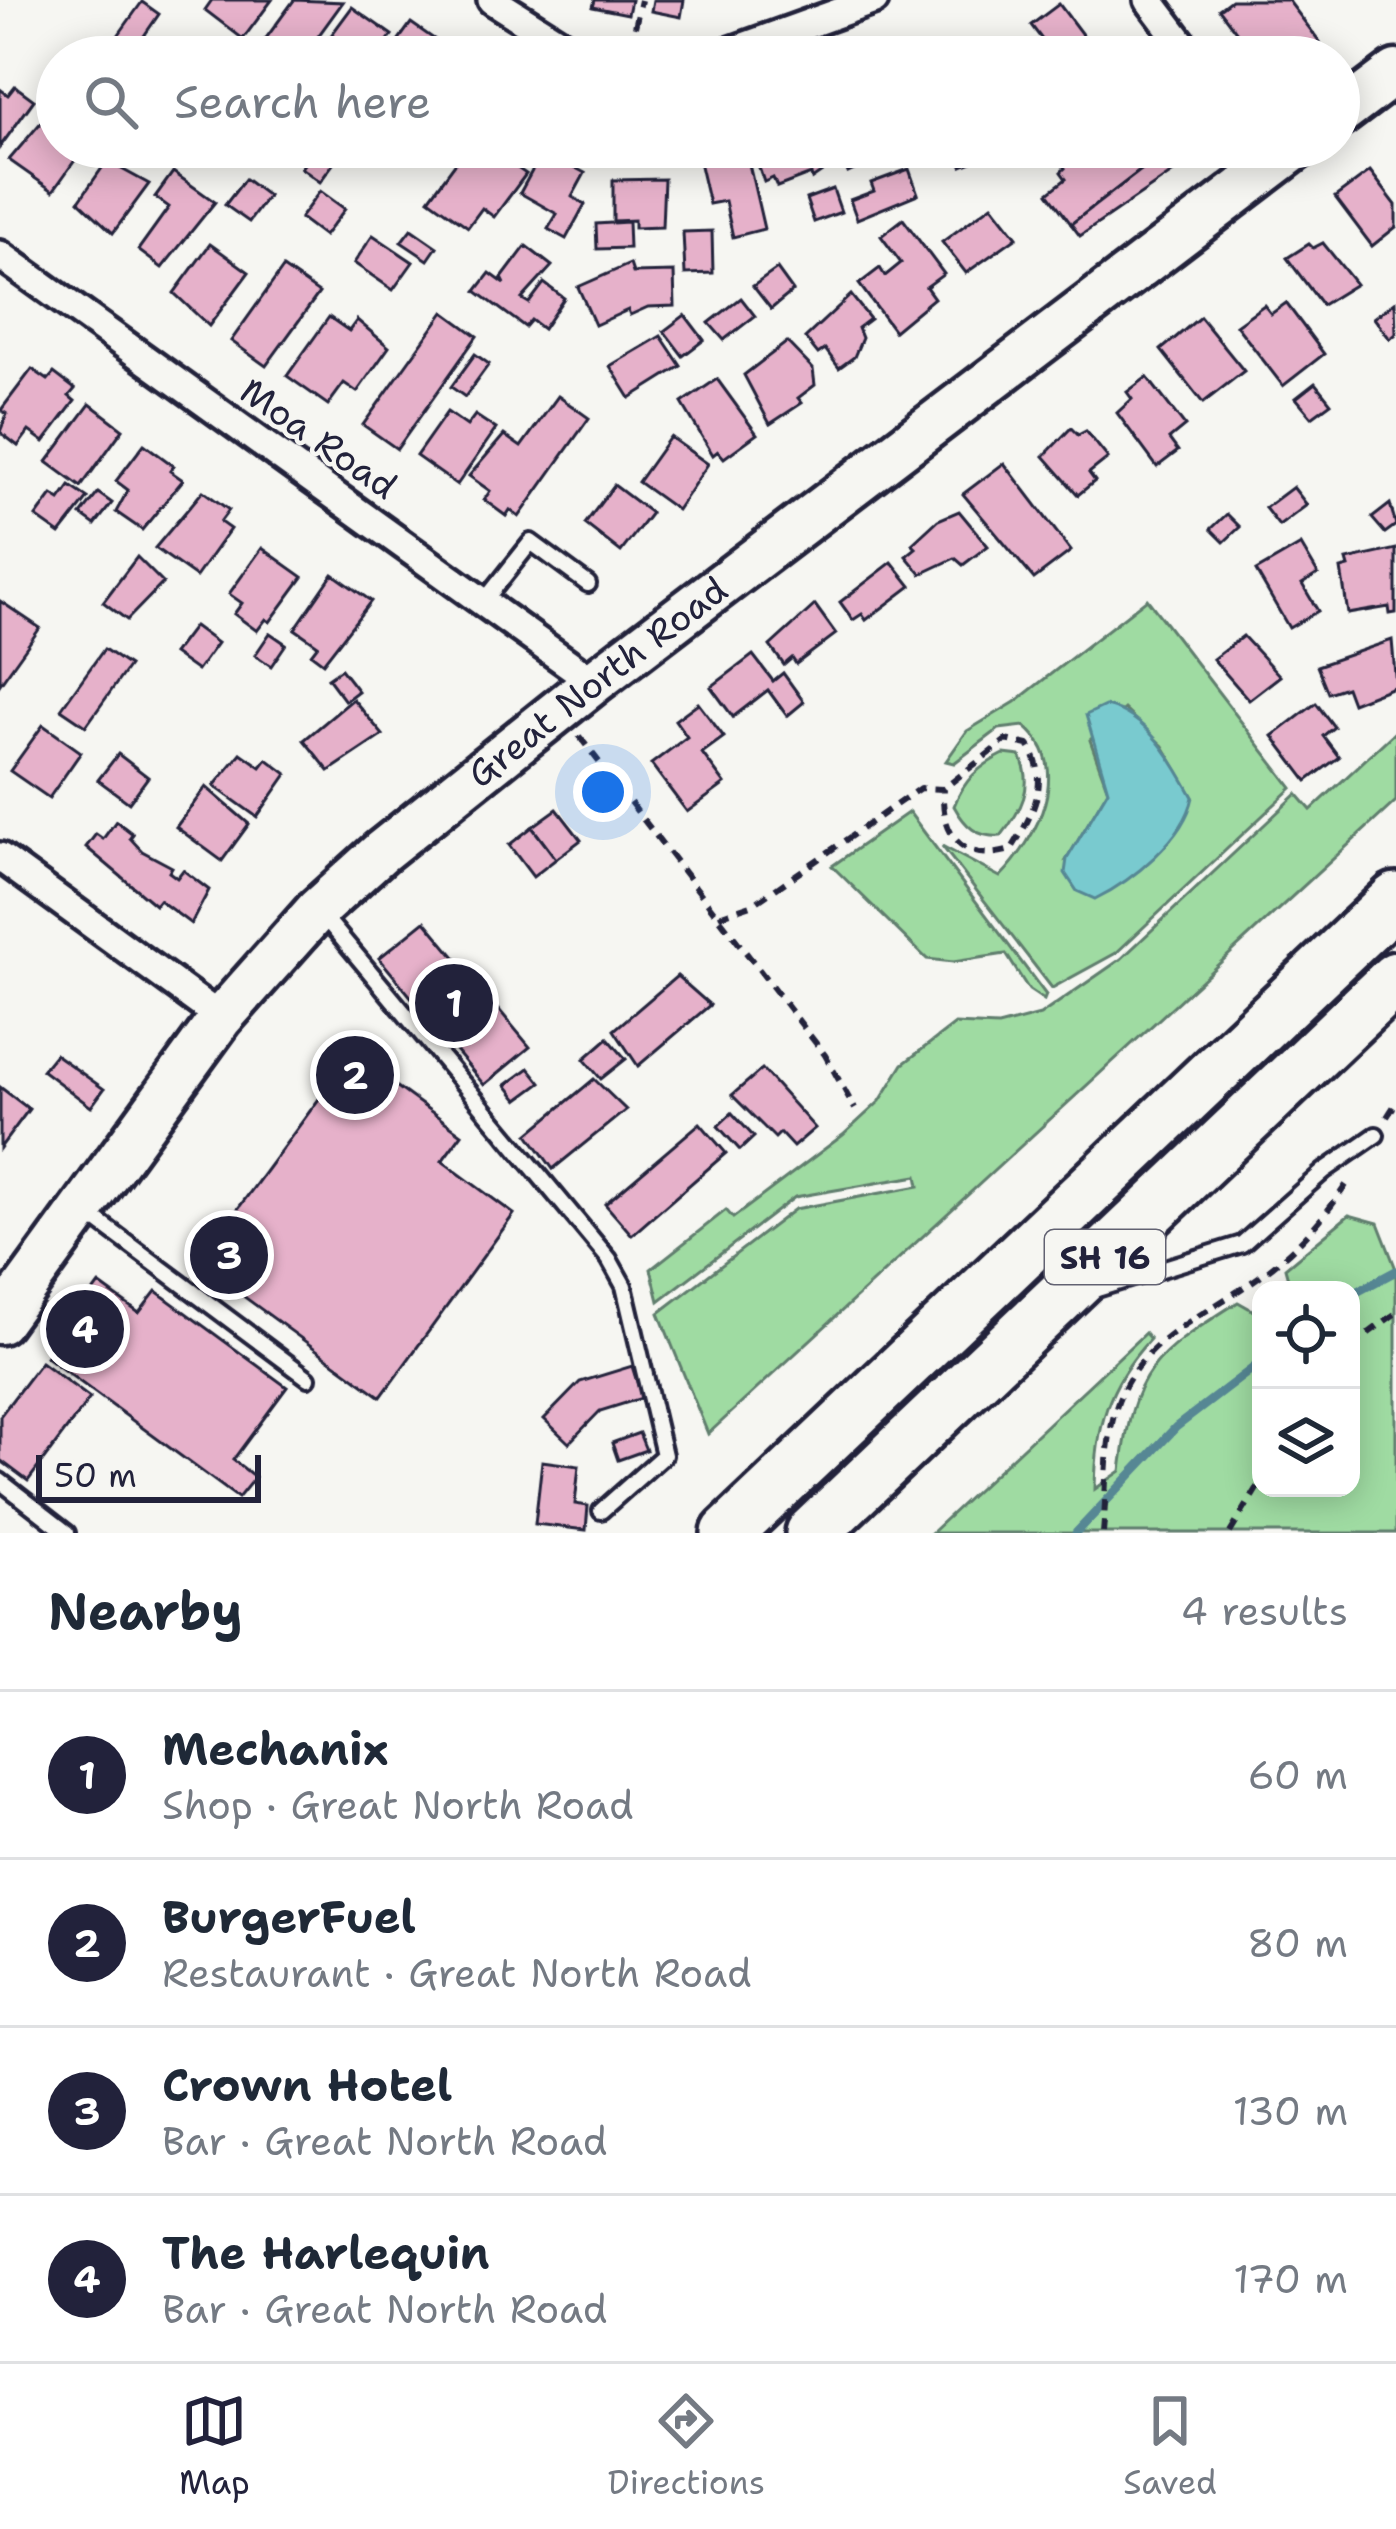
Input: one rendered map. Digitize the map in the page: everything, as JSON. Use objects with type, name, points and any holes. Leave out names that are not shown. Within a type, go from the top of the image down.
[{"type":"highway","name":"SH 16","points":[[728,1533],[1396,899]]},
{"type":"highway","name":"SH 16","points":[[812,1533],[1396,978]]},
{"type":"main road","points":[[1360,99],[1396,72]]},
{"type":"main road","name":"Great North Road","points":[[0,1322],[221,1018],[318,909],[558,710],[1257,168]]},
{"type":"street","points":[[492,0],[549,36]]},
{"type":"street","points":[[774,36],[874,0]]},
{"type":"street","points":[[1149,0],[1176,36]]},
{"type":"street","name":"Moa Road","points":[[0,255],[594,682]]},
{"type":"street","points":[[0,857],[221,1018]]},
{"type":"lane","points":[[484,600],[531,542],[589,584]]},
{"type":"lane","points":[[318,909],[609,1259],[624,1286],[664,1455],[601,1511]]},
{"type":"lane","points":[[1060,1300],[1242,1244],[1324,1171],[1376,1135]]},
{"type":"lane","points":[[80,1207],[308,1378]]},
{"type":"lane","points":[[0,1481],[67,1533]]},
{"type":"path","points":[[635,26],[641,0]]},
{"type":"path","points":[[558,710],[825,1055],[855,1109]]},
{"type":"path","points":[[719,916],[754,904],[920,788],[943,789],[1006,740],[1028,745],[1040,764],[1039,792],[1027,824],[1011,850],[988,856],[964,847],[947,830],[941,818],[943,789]]},
{"type":"path","points":[[1103,1533],[1113,1418],[1149,1351],[1251,1283],[1301,1241],[1330,1209],[1396,1103]]},
{"type":"path","points":[[1360,1339],[1396,1313]]},
{"type":"path","points":[[1230,1533],[1252,1497]]},
{"type":"green space","points":[[1147,599],[1292,788],[1116,953],[1052,988],[942,846],[1000,877],[1027,843],[1045,802],[1048,782],[1047,761],[1024,726],[999,729],[954,763],[946,761],[967,731],[1015,702]],"holes":[[[1124,709],[1163,746],[1193,797],[1067,859],[1108,790],[1090,740]]]},
{"type":"green space","points":[[1396,731],[1396,801],[708,1434],[659,1313],[795,1209],[919,1186],[917,1176],[795,1197],[659,1301],[651,1269],[726,1210],[733,1218],[843,1135],[880,1101],[903,1064],[955,1024],[998,1026],[1040,1015],[1121,959],[1297,794],[1311,810]]},
{"type":"green space","points":[[1004,754],[1020,756],[1026,778],[1024,798],[1001,836],[985,835],[967,825],[954,806],[973,775]]},
{"type":"green space","points":[[909,812],[1046,995],[1044,1000],[1029,990],[1006,954],[953,962],[927,959],[832,866]]},
{"type":"green space","points":[[1349,1215],[1378,1223],[1396,1269],[1396,1533],[931,1533],[1145,1333],[1150,1339],[1123,1374],[1107,1408],[1095,1489],[1121,1471],[1133,1409],[1152,1368],[1185,1337],[1238,1302],[1252,1310],[1252,1497],[1360,1497],[1360,1281],[1289,1281],[1285,1268]]},
{"type":"water","points":[[1105,706],[1146,729],[1193,797],[1180,828],[1155,857],[1095,899],[1077,891],[1065,873],[1067,859],[1108,790],[1086,715]]},
{"type":"building","points":[[212,0],[272,0],[245,36],[205,10]]},
{"type":"building","points":[[294,0],[343,2],[318,36],[268,36]]},
{"type":"building","points":[[595,0],[631,0],[628,14],[593,7]]},
{"type":"building","points":[[653,0],[684,0],[681,17],[651,11]]},
{"type":"building","points":[[1231,0],[1288,0],[1315,36],[1239,36],[1219,9]]},
{"type":"building","points":[[142,2],[159,14],[144,36],[118,36]]},
{"type":"building","points":[[1059,4],[1083,36],[1039,36],[1031,25]]},
{"type":"building","points":[[352,7],[392,35],[391,36],[331,36]]},
{"type":"building","points":[[411,23],[430,36],[402,36]]},
{"type":"building","points":[[15,86],[34,100],[0,147],[0,89],[8,95]]},
{"type":"building","points":[[36,128],[36,168],[69,168],[53,191],[9,160]]},
{"type":"building","points":[[102,168],[120,168],[149,184],[113,233],[79,201]]},
{"type":"building","points":[[301,168],[330,168],[320,182]]},
{"type":"building","points":[[452,168],[517,168],[526,174],[494,217],[482,208],[468,227],[429,199]]},
{"type":"building","points":[[534,168],[576,168],[585,173],[572,197],[585,204],[566,239],[548,229],[557,214],[520,193]]},
{"type":"building","points":[[701,168],[750,168],[764,229],[733,237],[725,201],[709,204]]},
{"type":"building","points":[[759,168],[828,168],[812,179],[811,174],[777,187],[773,178],[764,182]]},
{"type":"building","points":[[1065,168],[1144,168],[1071,224],[1048,193],[1066,179],[1061,172]]},
{"type":"building","points":[[1144,168],[1179,168],[1080,236],[1071,224]]},
{"type":"building","points":[[909,169],[918,194],[857,219],[850,200],[874,191],[871,183]]},
{"type":"building","points":[[1370,171],[1396,205],[1396,227],[1372,246],[1335,197]]},
{"type":"building","points":[[173,172],[215,202],[162,268],[138,250],[169,207],[155,197]]},
{"type":"building","points":[[245,179],[268,196],[249,222],[225,205]]},
{"type":"building","points":[[664,179],[662,227],[634,228],[634,220],[613,221],[613,180]]},
{"type":"building","points":[[833,189],[841,212],[814,222],[806,199]]},
{"type":"building","points":[[320,191],[345,209],[324,236],[300,218]]},
{"type":"building","points":[[992,205],[1017,237],[966,273],[942,242]]},
{"type":"building","points":[[903,219],[944,274],[926,287],[934,298],[894,331],[859,284],[880,268],[885,276],[901,263],[881,236]]},
{"type":"building","points":[[628,222],[629,248],[597,249],[596,224]]},
{"type":"building","points":[[411,229],[437,247],[428,260],[401,242]]},
{"type":"building","points":[[712,231],[713,273],[685,274],[683,232]]},
{"type":"building","points":[[373,235],[413,262],[393,290],[354,263]]},
{"type":"building","points":[[1323,243],[1356,284],[1322,305],[1287,258],[1309,244],[1313,248]]},
{"type":"building","points":[[210,244],[249,272],[209,326],[174,293]]},
{"type":"building","points":[[526,246],[552,266],[522,299],[529,303],[544,283],[564,298],[543,329],[531,320],[525,327],[476,291],[490,273],[505,284],[502,278]]},
{"type":"building","points":[[630,264],[633,273],[674,272],[675,306],[648,307],[630,315],[628,310],[595,325],[578,287]]},
{"type":"building","points":[[283,268],[319,293],[266,366],[231,341]]},
{"type":"building","points":[[777,269],[793,291],[771,309],[753,286]]},
{"type":"building","points":[[851,295],[870,319],[858,328],[862,338],[854,357],[839,368],[825,349],[818,354],[805,338]]},
{"type":"building","points":[[741,298],[755,316],[724,340],[709,323]]},
{"type":"building","points":[[1395,302],[1396,334],[1390,339],[1374,318]]},
{"type":"building","points":[[1286,303],[1324,354],[1283,386],[1236,325],[1264,305],[1271,314]]},
{"type":"building","points":[[444,312],[477,336],[397,449],[363,425]]},
{"type":"building","points":[[685,315],[704,340],[683,356],[664,331]]},
{"type":"building","points":[[329,317],[349,331],[357,320],[389,347],[357,392],[344,383],[328,405],[287,376]]},
{"type":"building","points":[[1200,317],[1244,371],[1203,403],[1161,350]]},
{"type":"building","points":[[661,336],[681,366],[630,398],[610,366]]},
{"type":"building","points":[[787,342],[813,369],[815,385],[798,398],[802,403],[770,424],[744,375]]},
{"type":"building","points":[[475,354],[489,364],[465,397],[451,387]]},
{"type":"building","points":[[32,369],[48,380],[54,373],[75,389],[69,396],[75,401],[44,442],[29,431],[18,446],[0,432],[7,414],[1,410]]},
{"type":"building","points":[[1147,377],[1185,426],[1169,439],[1178,451],[1157,467],[1117,413],[1132,399],[1127,392]]},
{"type":"building","points":[[717,379],[757,434],[724,458],[718,451],[713,455],[682,403]]},
{"type":"building","points":[[1315,383],[1331,403],[1312,417],[1296,398]]},
{"type":"building","points":[[558,396],[589,418],[519,517],[510,510],[506,516],[484,500],[490,491],[469,476],[504,435],[521,447]]},
{"type":"building","points":[[90,404],[123,429],[81,487],[47,462]]},
{"type":"building","points":[[447,412],[467,426],[475,415],[496,429],[457,485],[416,456]]},
{"type":"building","points":[[1071,428],[1078,435],[1086,431],[1108,458],[1089,473],[1095,481],[1078,495],[1044,456]]},
{"type":"building","points":[[670,437],[708,464],[677,510],[638,482]]},
{"type":"building","points":[[144,444],[174,466],[170,471],[183,480],[142,530],[116,512],[128,490],[116,481]]},
{"type":"building","points":[[1004,463],[1071,551],[1034,579],[963,494]]},
{"type":"building","points":[[614,485],[651,513],[621,552],[585,524]]},
{"type":"building","points":[[70,486],[88,498],[60,534],[36,517],[52,495],[60,500]]},
{"type":"building","points":[[1293,487],[1307,505],[1279,526],[1265,508]]},
{"type":"building","points":[[203,491],[229,510],[220,522],[230,529],[196,577],[155,548]]},
{"type":"building","points":[[98,493],[112,503],[95,525],[81,515]]},
{"type":"building","points":[[1390,504],[1396,525],[1385,533],[1372,518]]},
{"type":"building","points":[[959,511],[988,546],[963,565],[955,558],[921,574],[906,556],[916,548],[912,544],[938,520]]},
{"type":"building","points":[[1227,514],[1240,527],[1224,542],[1211,529]]},
{"type":"building","points":[[1301,545],[1318,574],[1302,584],[1318,611],[1289,628],[1256,571]]},
{"type":"building","points":[[262,548],[303,577],[270,622],[266,619],[257,631],[234,614],[242,603],[229,594]]},
{"type":"building","points":[[1396,549],[1396,613],[1390,614],[1389,607],[1348,614],[1341,569],[1349,567],[1347,560]]},
{"type":"building","points":[[137,557],[163,583],[127,620],[103,602]]},
{"type":"building","points":[[892,562],[911,586],[866,620],[862,614],[853,620],[840,602]]},
{"type":"building","points":[[333,574],[371,601],[323,663],[311,654],[318,645],[295,629]]},
{"type":"building","points":[[0,601],[40,628],[0,684]]},
{"type":"building","points":[[815,605],[836,634],[796,664],[792,658],[784,665],[770,646]]},
{"type":"building","points":[[194,626],[217,643],[197,671],[173,654]]},
{"type":"building","points":[[270,633],[286,644],[271,666],[255,655]]},
{"type":"building","points":[[1243,636],[1280,676],[1249,700],[1213,659]]},
{"type":"building","points":[[1392,640],[1396,686],[1352,703],[1346,687],[1328,693],[1317,666]]},
{"type":"building","points":[[104,649],[129,666],[86,726],[61,709]]},
{"type":"building","points":[[753,655],[773,681],[783,673],[804,702],[787,716],[768,690],[733,717],[711,687]]},
{"type":"building","points":[[341,669],[358,691],[345,701],[328,678]]},
{"type":"building","points":[[353,699],[383,735],[329,771],[304,740]]},
{"type":"building","points":[[698,703],[724,737],[702,753],[725,784],[687,812],[651,764],[687,737],[675,720]]},
{"type":"building","points":[[1316,703],[1334,727],[1323,736],[1339,757],[1307,781],[1273,736]]},
{"type":"building","points":[[43,725],[81,752],[49,798],[10,771]]},
{"type":"building","points":[[241,753],[261,767],[267,759],[287,774],[257,817],[214,786]]},
{"type":"building","points":[[118,754],[148,777],[129,803],[98,780]]},
{"type":"building","points":[[206,787],[249,824],[222,861],[176,827]]},
{"type":"building","points":[[557,809],[581,840],[556,859],[532,827]]},
{"type":"building","points":[[116,821],[133,834],[130,838],[142,851],[172,867],[169,872],[177,878],[183,870],[209,890],[191,924],[159,900],[155,905],[86,847],[96,834],[103,839]]},
{"type":"building","points":[[532,827],[556,859],[533,877],[509,845]]},
{"type":"building","points":[[425,921],[530,1047],[484,1085],[379,958]]},
{"type":"building","points":[[677,976],[710,1005],[638,1066],[614,1030]]},
{"type":"building","points":[[608,1038],[626,1059],[601,1079],[584,1059]]},
{"type":"building","points":[[55,1054],[104,1089],[91,1107],[42,1070]]},
{"type":"building","points":[[352,1054],[462,1134],[442,1161],[514,1214],[381,1397],[198,1263]]},
{"type":"building","points":[[529,1068],[541,1083],[518,1100],[506,1085]]},
{"type":"building","points":[[762,1069],[815,1128],[793,1147],[780,1133],[775,1138],[732,1095]]},
{"type":"building","points":[[594,1079],[626,1110],[553,1169],[528,1134]]},
{"type":"building","points":[[0,1087],[29,1109],[0,1148]]},
{"type":"building","points":[[732,1113],[754,1137],[740,1150],[718,1126]]},
{"type":"building","points":[[700,1123],[726,1153],[632,1235],[605,1204]]},
{"type":"building","points":[[99,1284],[139,1313],[156,1291],[287,1387],[233,1460],[255,1477],[238,1498],[46,1357]]},
{"type":"building","points":[[41,1362],[90,1398],[28,1481],[0,1460],[0,1416]]},
{"type":"building","points":[[632,1366],[642,1398],[600,1411],[569,1443],[544,1419],[580,1382]]},
{"type":"building","points":[[639,1433],[646,1450],[618,1460],[612,1443]]},
{"type":"building","points":[[542,1461],[579,1466],[575,1504],[588,1506],[586,1530],[535,1524]]},
{"type":"waterway","points":[[1360,1290],[1396,1271]]},
{"type":"waterway","points":[[1076,1533],[1176,1427],[1252,1369]]},
{"type":"place","name":"Mechanix","points":[[454,1003]]},
{"type":"place","name":"BurgerFuel","points":[[355,1075]]},
{"type":"place","name":"Crown Hotel","points":[[229,1255]]},
{"type":"place","name":"The Harlequin","points":[[85,1329]]}]
